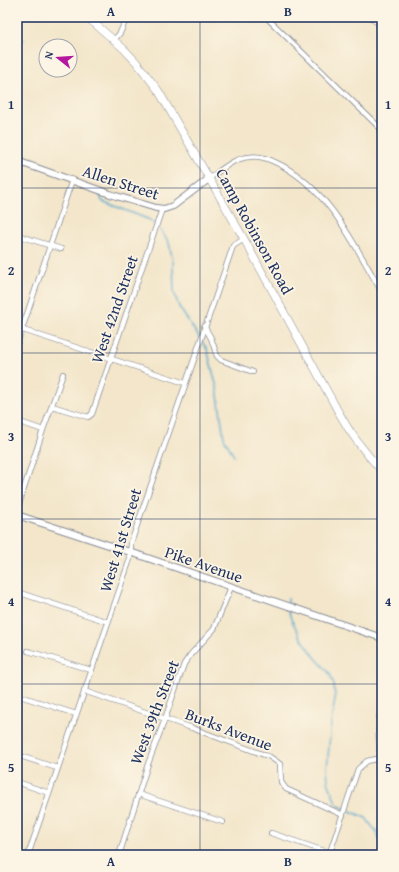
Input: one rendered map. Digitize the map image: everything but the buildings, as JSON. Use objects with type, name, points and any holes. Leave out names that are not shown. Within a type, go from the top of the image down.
[{"type":"main road","name":"Camp Robinson Road","points":[[87,17],[114,40],[137,63],[158,90],[210,178],[351,434],[366,454],[382,471]]},
{"type":"main road","points":[[382,705],[379,729],[382,759]]},
{"type":"street","points":[[114,40],[122,29],[127,17]]},
{"type":"street","points":[[266,17],[382,130]]},
{"type":"street","points":[[371,17],[382,27]]},
{"type":"street","points":[[210,178],[232,163],[258,156],[271,160],[299,176],[329,205],[382,292]]},
{"type":"street","name":"Allen Street","points":[[17,161],[162,209],[167,209],[173,206],[210,178]]},
{"type":"street","points":[[17,344],[19,329],[51,246],[72,180]]},
{"type":"street","name":"West 42nd Street","points":[[52,406],[86,417],[89,417],[92,414],[162,209]]},
{"type":"street","points":[[17,235],[61,249]]},
{"type":"street","name":"West 41st Street","points":[[28,855],[130,559],[131,543],[204,326],[233,246],[244,239]]},
{"type":"street","points":[[204,326],[217,356],[221,360],[253,372]]},
{"type":"street","points":[[19,329],[185,384]]},
{"type":"street","points":[[17,510],[63,374]]},
{"type":"street","points":[[17,421],[43,430]]},
{"type":"street","name":"Pike Avenue","points":[[17,515],[382,638]]},
{"type":"street","name":"West 39th Street","points":[[119,855],[148,764],[184,664],[214,629],[231,587]]},
{"type":"street","points":[[17,592],[108,622]]},
{"type":"street","points":[[28,651],[91,670]]},
{"type":"street","name":"Burks Avenue","points":[[84,691],[165,719],[276,761],[280,764],[281,782],[286,789],[343,814]]},
{"type":"street","points":[[17,695],[76,714]]},
{"type":"street","points":[[17,755],[57,768]]},
{"type":"street","points":[[271,833],[330,854],[358,769],[367,761],[382,759]]},
{"type":"street","points":[[17,782],[49,792]]},
{"type":"street","points":[[138,794],[223,822]]},
{"type":"waterway","points":[[17,37],[24,40]]},
{"type":"waterway","points":[[99,193],[102,201],[150,220],[161,231],[169,243],[173,262],[174,292],[179,307],[207,349],[217,388],[224,438],[234,456]]},
{"type":"waterway","points":[[288,598],[288,604]]},
{"type":"waterway","points":[[288,608],[291,619],[300,636],[314,656],[330,674],[334,685],[335,699],[331,722],[327,769],[328,782],[336,803],[339,806],[366,818],[377,833],[381,845],[381,855]]}]
